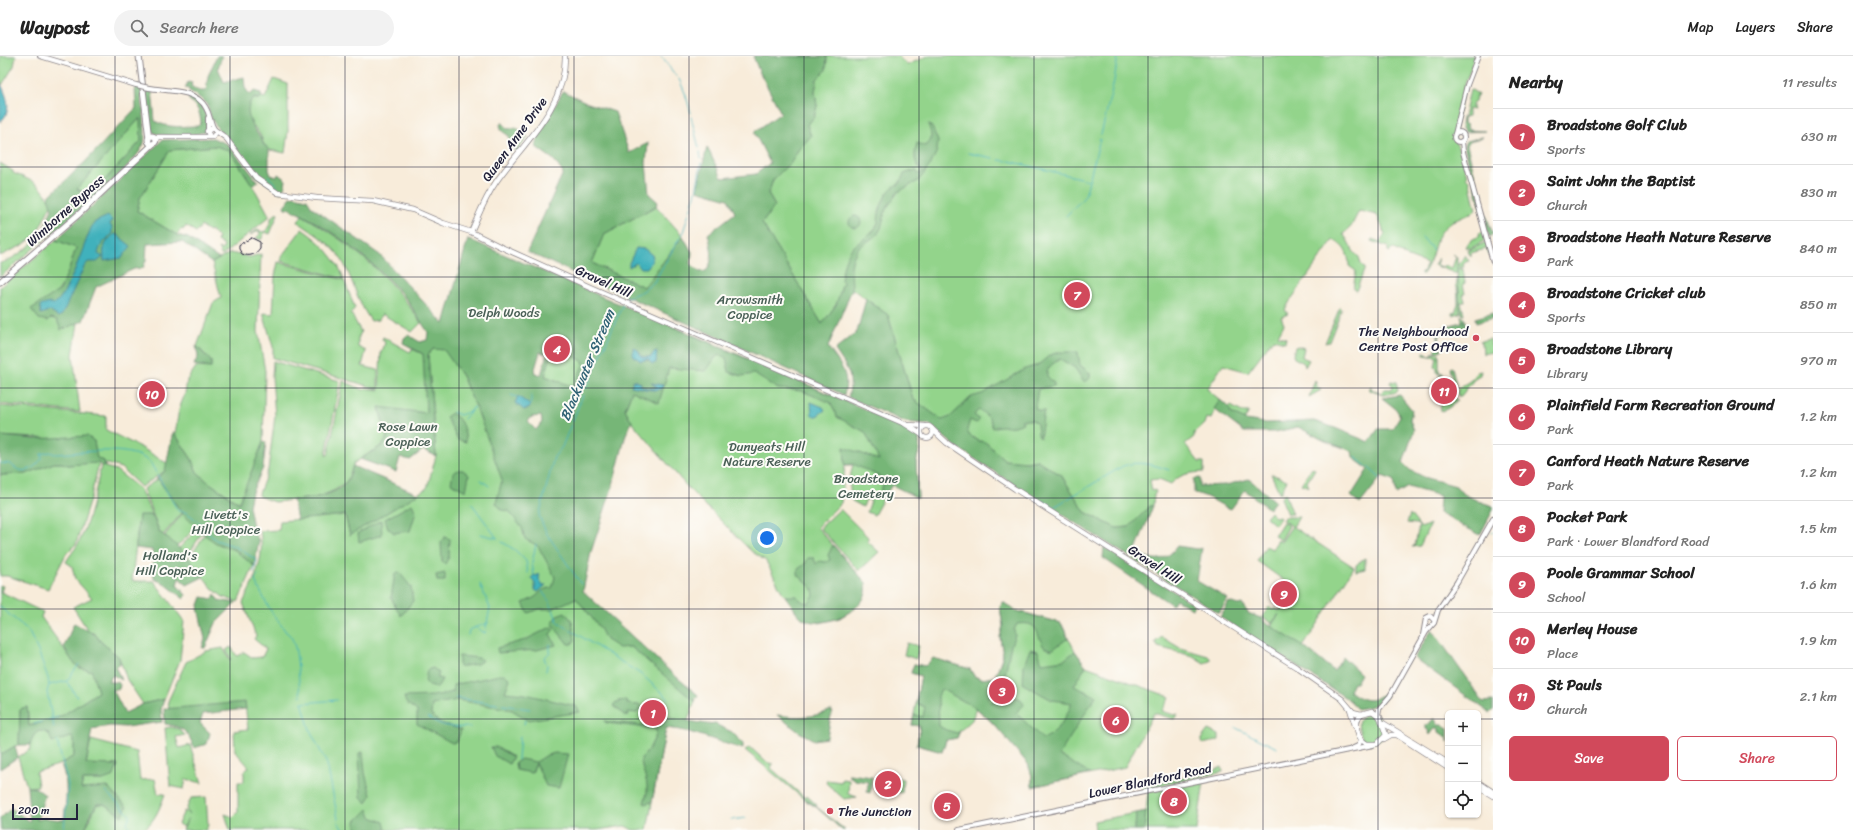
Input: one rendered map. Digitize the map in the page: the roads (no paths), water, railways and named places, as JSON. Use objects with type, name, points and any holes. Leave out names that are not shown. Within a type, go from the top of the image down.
[{"type":"highway","points":[[139,56],[147,125],[153,140]]},
{"type":"highway","name":"Wimborne Bypass","points":[[0,282],[79,214],[144,153],[153,140]]},
{"type":"main road","points":[[40,56],[136,85],[188,94],[202,103],[208,110],[216,132],[212,136]]},
{"type":"main road","name":"Queen Anne Drive","points":[[471,232],[488,194],[547,116],[556,99],[563,77],[565,56]]},
{"type":"main road","points":[[1463,152],[1454,137],[1467,85],[1478,56]]},
{"type":"main road","points":[[208,110],[207,130],[212,136]]},
{"type":"main road","points":[[1460,113],[1459,125],[1461,133],[1464,136],[1462,141],[1463,152],[1493,262]]},
{"type":"main road","points":[[192,137],[207,130],[214,129],[227,140]]},
{"type":"main road","points":[[1455,134],[1461,133]]},
{"type":"main road","points":[[153,140],[166,137],[212,136],[227,140]]},
{"type":"main road","name":"Gravel Hill","points":[[227,140],[256,178],[273,191],[285,195],[384,202],[413,210],[443,223],[471,232],[624,302],[905,424],[921,434]]},
{"type":"main road","points":[[1456,141],[1462,141]]},
{"type":"main road","name":"Gravel Hill","points":[[905,424],[925,426]]},
{"type":"main road","points":[[925,426],[929,426],[932,429],[933,435],[930,438],[925,438],[921,434],[921,430],[925,426]]},
{"type":"main road","name":"Gravel Hill","points":[[932,429],[947,443],[1015,489],[1296,667],[1337,695],[1353,712],[1361,714]]},
{"type":"main road","name":"Gravel Hill","points":[[930,438],[947,443]]},
{"type":"main road","points":[[1382,740],[1386,732],[1378,715],[1379,709],[1390,696],[1434,623],[1434,620],[1442,605],[1493,519]]},
{"type":"main road","points":[[1421,643],[1426,618],[1442,605]]},
{"type":"main road","points":[[1429,616],[1434,620]]},
{"type":"main road","points":[[1425,622],[1431,626]]},
{"type":"main road","points":[[1382,705],[1361,714],[1357,719],[1356,727],[1361,740],[1367,744],[1377,744],[1391,735],[1397,735],[1445,766]]},
{"type":"main road","name":"Gravel Hill","points":[[1348,706],[1356,727]]},
{"type":"main road","points":[[1370,711],[1378,715]]},
{"type":"main road","points":[[1382,723],[1445,762]]},
{"type":"main road","name":"Lower Blandford Road","points":[[1345,751],[1358,746],[1361,740]]},
{"type":"main road","name":"Lower Blandford Road","points":[[960,830],[1345,751],[1361,749],[1377,744]]},
{"type":"main road","points":[[1481,784],[1493,792]]},
{"type":"main road","points":[[1481,789],[1493,796]]},
{"type":"water","points":[[0,82],[8,102],[8,108],[7,113],[0,122]]},
{"type":"water","points":[[108,216],[112,220],[110,225],[112,227],[112,233],[99,250],[98,254],[103,257],[97,262],[88,262],[84,267],[62,315],[58,317],[50,311],[41,314],[40,306],[49,303],[54,304],[65,291],[91,228],[95,222]]},
{"type":"water","points":[[114,234],[131,246],[122,258],[104,261],[104,246]]},
{"type":"water","points":[[636,248],[645,249],[653,256],[651,263],[647,268],[641,268],[636,263],[629,267],[629,263]]},
{"type":"water","points":[[633,347],[638,350],[642,357],[651,357],[654,352],[657,351],[656,363],[652,364],[648,359],[641,361],[633,356]]},
{"type":"water","points":[[633,380],[641,383],[641,386],[647,388],[657,387],[651,383],[663,385],[662,388],[655,390],[646,389],[631,386]]},
{"type":"water","points":[[518,396],[531,406],[528,409],[524,410],[515,403]]},
{"type":"water","points":[[811,402],[823,407],[825,410],[817,416],[812,416]]},
{"type":"water","points":[[540,574],[539,579],[542,585],[546,585],[538,592],[535,590],[535,584],[531,578],[534,575],[537,576]]},
{"type":"waterway","name":"Blackwater Stream","points":[[661,56],[676,76]]},
{"type":"waterway","points":[[1101,135],[1114,81],[1118,56]]},
{"type":"waterway","name":"Blackwater Stream","points":[[679,79],[691,113]]},
{"type":"waterway","name":"Blackwater Stream","points":[[691,117],[699,148]]},
{"type":"waterway","points":[[1066,216],[1085,196],[1100,139]]},
{"type":"waterway","name":"Blackwater Stream","points":[[700,152],[701,159]]},
{"type":"waterway","points":[[968,153],[993,158]]},
{"type":"waterway","points":[[999,160],[1007,161]]},
{"type":"waterway","points":[[1009,161],[1088,180]]},
{"type":"waterway","name":"Blackwater Stream","points":[[625,301],[626,298],[643,291],[654,282],[683,232],[696,192],[701,163]]},
{"type":"waterway","points":[[268,176],[277,186]]},
{"type":"waterway","points":[[1422,237],[1433,250]]},
{"type":"waterway","name":"Blackwater Stream","points":[[586,389],[623,304]]},
{"type":"waterway","points":[[511,395],[517,397]]},
{"type":"waterway","points":[[530,405],[532,395]]},
{"type":"waterway","name":"Blackwater Stream","points":[[581,584],[547,534],[539,516],[554,457],[562,447],[583,395]]},
{"type":"waterway","points":[[464,419],[474,407]]},
{"type":"waterway","points":[[453,412],[460,415],[471,411]]},
{"type":"waterway","points":[[0,463],[11,464],[15,468],[23,471],[35,466],[42,458],[41,454],[50,452],[55,454],[91,451],[118,451],[141,456],[150,462],[178,511],[185,512],[203,525],[203,528],[216,540],[234,546],[257,560],[254,572]]},
{"type":"waterway","points":[[1355,457],[1366,466]]},
{"type":"waterway","points":[[1042,501],[1054,507],[1123,466],[1129,464],[1141,463],[1158,466],[1169,470]]},
{"type":"waterway","points":[[1368,467],[1382,480]]},
{"type":"waterway","points":[[481,480],[489,486]]},
{"type":"waterway","points":[[472,504],[497,538]]},
{"type":"waterway","points":[[480,534],[497,538]]},
{"type":"waterway","points":[[502,542],[515,550],[526,561],[528,573]]},
{"type":"waterway","name":"Blackwater Stream","points":[[534,575],[532,563],[536,544]]},
{"type":"waterway","points":[[256,578],[255,581],[269,608],[294,643],[301,696]]},
{"type":"waterway","points":[[475,627],[485,633],[490,608],[480,584]]},
{"type":"waterway","name":"Blackwater Stream","points":[[542,591],[549,601]]},
{"type":"waterway","name":"Blackwater Stream","points":[[550,603],[558,622],[642,675],[669,699]]},
{"type":"waterway","points":[[0,607],[28,630],[39,653],[48,678],[49,685],[47,692],[54,728]]},
{"type":"waterway","points":[[468,635],[469,630],[488,623]]},
{"type":"waterway","points":[[546,671],[547,665],[544,658],[550,652],[550,644]]},
{"type":"waterway","points":[[49,685],[67,681],[79,664]]},
{"type":"waterway","points":[[67,682],[77,697]]},
{"type":"waterway","points":[[456,698],[530,709]]},
{"type":"waterway","points":[[302,703],[337,700]]},
{"type":"waterway","points":[[302,702],[310,730],[327,764],[339,824],[343,830]]},
{"type":"waterway","points":[[34,724],[58,717]]},
{"type":"waterway","points":[[428,717],[443,725],[470,727]]},
{"type":"waterway","points":[[524,724],[525,720]]},
{"type":"waterway","points":[[1236,728],[1277,748]]},
{"type":"waterway","points":[[518,760],[520,736]]},
{"type":"waterway","points":[[57,741],[68,784],[64,830]]},
{"type":"waterway","points":[[106,792],[130,815],[127,823],[130,830]]},
{"type":"waterway","points":[[731,820],[746,818]]},
{"type":"railway","points":[[252,238],[260,242],[260,248],[252,255],[242,254],[239,249],[239,245],[252,238]]},
{"type":"place","name":"Canford Heath Nature Reserve","points":[[1077,295]]},
{"type":"place","name":"The Neighbourhood Centre Post Office","points":[[1476,338]]},
{"type":"place","name":"Broadstone Cricket club","points":[[557,349]]},
{"type":"place","name":"St Pauls","points":[[1444,391]]},
{"type":"place","name":"Merley House","points":[[152,394]]},
{"type":"place","name":"Poole Grammar School","points":[[1284,594]]},
{"type":"place","name":"Broadstone Heath Nature Reserve","points":[[1002,691]]},
{"type":"place","name":"Broadstone Golf Club","points":[[653,713]]},
{"type":"place","name":"Plainfield Farm Recreation Ground","points":[[1116,720]]},
{"type":"place","name":"Saint John the Baptist","points":[[888,784]]},
{"type":"place","name":"Pocket Park","points":[[1174,801]]},
{"type":"place","name":"Broadstone Library","points":[[947,806]]},
{"type":"place","name":"The Junction","points":[[830,811]]},
{"type":"park label","name":"Arrowsmith Coppice","points":[[750,306]]},
{"type":"park label","name":"Delph Woods","points":[[504,312]]},
{"type":"park label","name":"Rose Lawn Coppice","points":[[408,434]]},
{"type":"park label","name":"Dunyeats Hill Nature Reserve","points":[[767,454]]},
{"type":"park label","name":"Broadstone Cemetery","points":[[866,486]]},
{"type":"park label","name":"Livett's Hill Coppice","points":[[226,522]]},
{"type":"park label","name":"Holland's Hill Coppice","points":[[170,562]]}]
